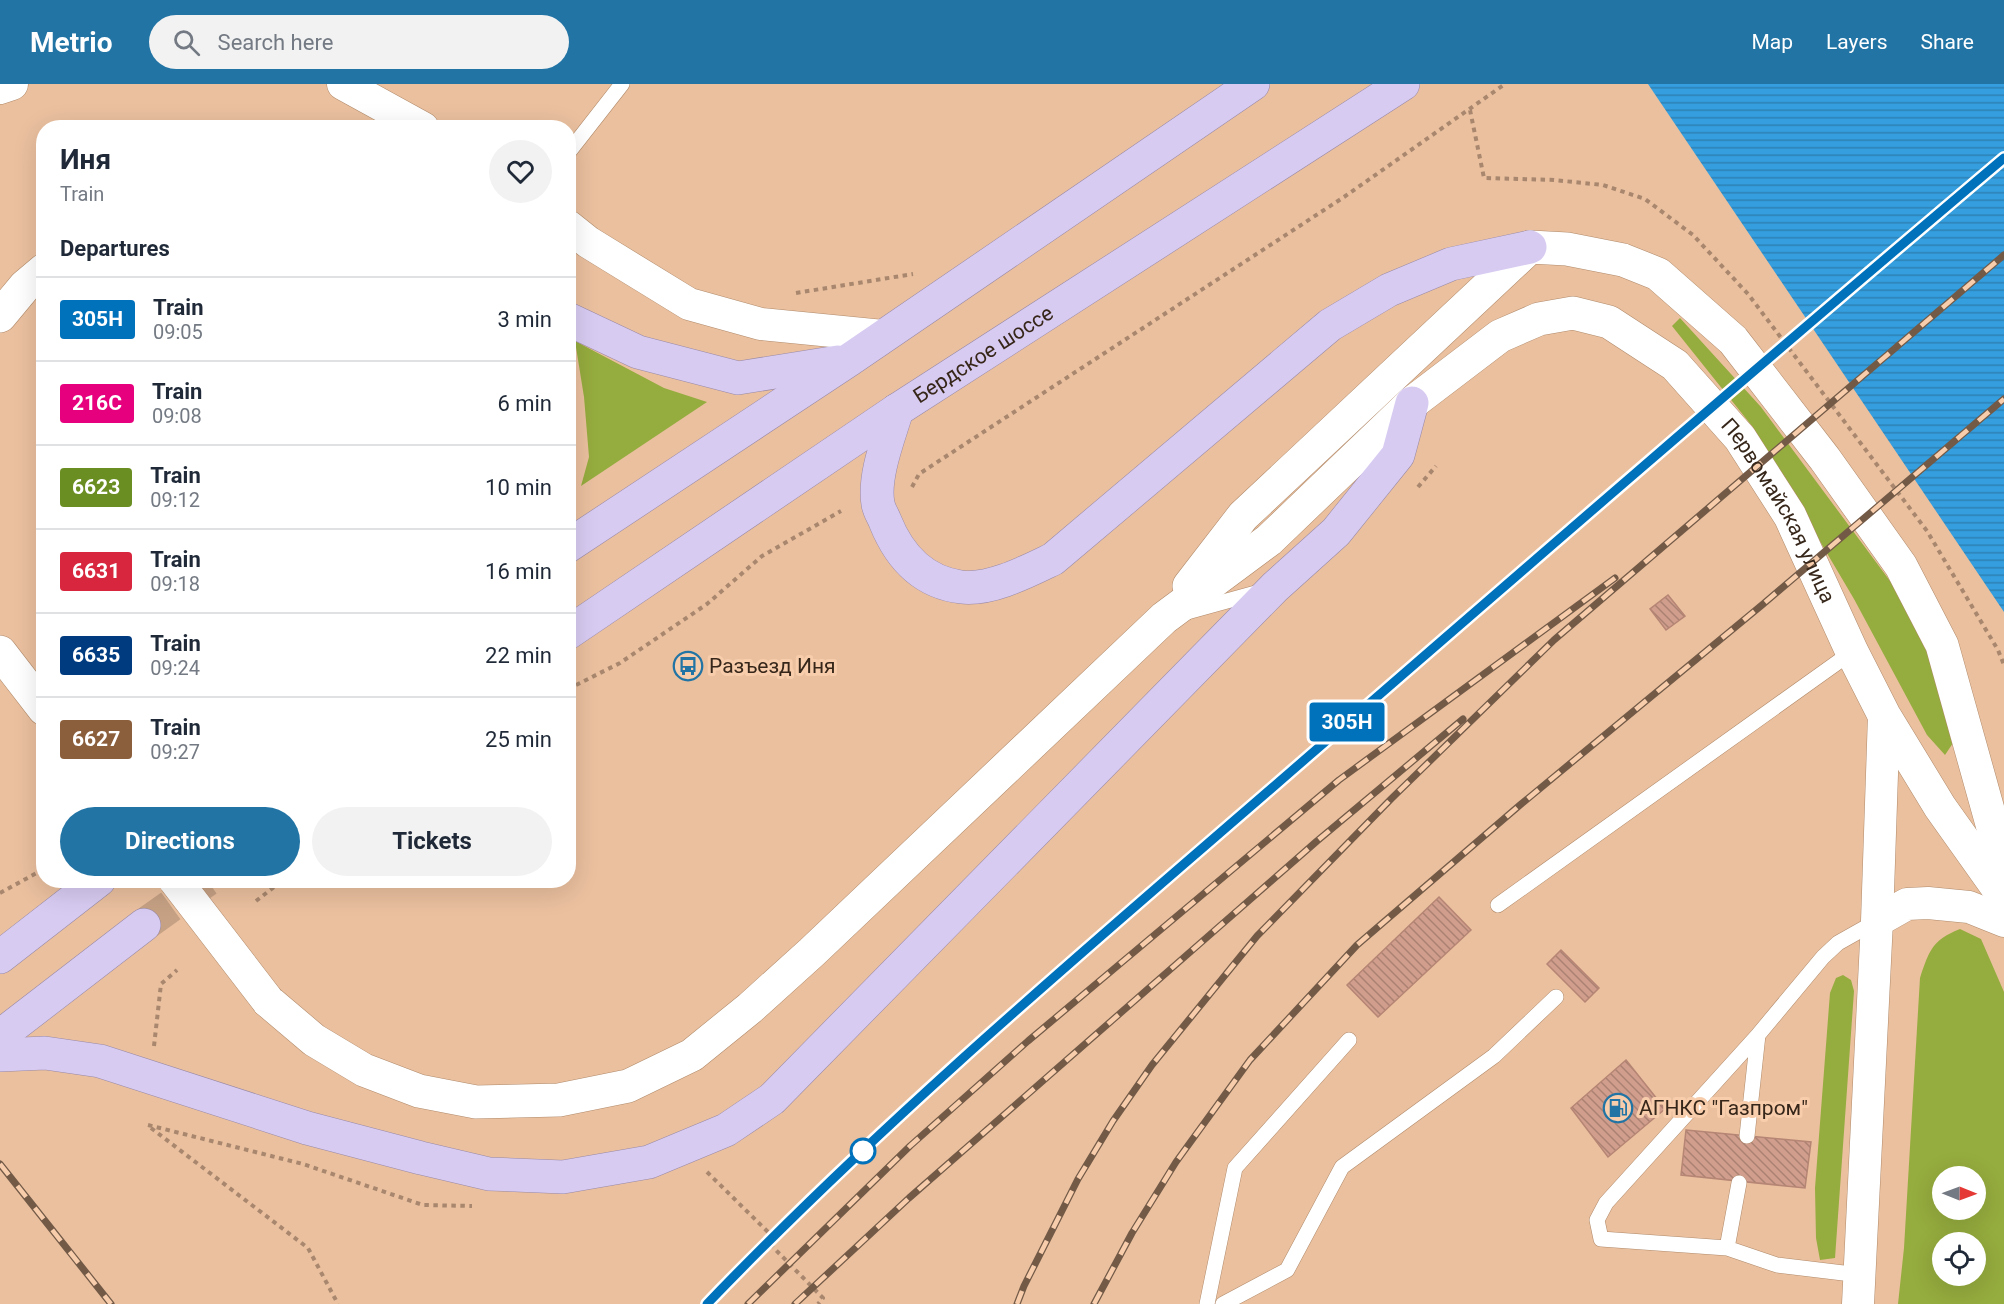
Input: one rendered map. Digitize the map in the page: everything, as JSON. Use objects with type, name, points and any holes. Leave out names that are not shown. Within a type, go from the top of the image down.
[{"type":"highway","points":[[576,541],[849,360],[1253,84]]},
{"type":"highway","name":"Бердское шоссе","points":[[576,628],[897,410],[1403,84]]},
{"type":"highway","points":[[897,410],[881,462],[878,492],[878,505],[893,541],[911,565],[935,579],[962,588],[992,585],[1022,575],[1053,559],[1330,325],[1389,290],[1451,264],[1530,246]]},
{"type":"highway","points":[[576,323],[638,352],[738,378],[849,360]]},
{"type":"highway","points":[[0,1055],[45,1053],[100,1060],[307,1128],[489,1174],[563,1177],[649,1162],[726,1130],[772,1099],[1275,587],[1336,532],[1398,455],[1412,403]]},
{"type":"highway","points":[[3,948],[88,888]]},
{"type":"highway","points":[[0,1036],[144,926]]},
{"type":"main road","points":[[182,888],[268,1001],[314,1040],[364,1070],[419,1091],[476,1102],[559,1100],[628,1086],[692,1055],[750,1008],[812,952],[1164,618],[1243,516],[1530,246],[1567,249],[1623,260],[1658,274],[1733,340],[1825,459],[1901,566],[1942,645],[2004,867]]},
{"type":"main road","points":[[0,316],[25,286],[36,277]]},
{"type":"main road","name":"Первомайская улица","points":[[1164,618],[1269,540],[1412,403],[1500,336],[1539,319],[1573,313],[1609,321],[1675,365],[1740,438],[1790,516],[1852,652],[1884,715],[1940,807],[2004,897]]},
{"type":"main road","points":[[0,652],[36,699]]},
{"type":"street","points":[[0,88],[12,84]]},
{"type":"street","points":[[343,84],[408,120]]},
{"type":"street","points":[[576,232],[689,304],[761,324],[884,336]]},
{"type":"street","points":[[1859,1289],[1884,715]]},
{"type":"street","points":[[1876,921],[1907,904],[1928,903],[1969,907],[2004,921]]},
{"type":"lane","points":[[576,143],[622,84]]},
{"type":"lane","points":[[1164,618],[1275,587]]},
{"type":"lane","points":[[1498,905],[1852,652]]},
{"type":"lane","points":[[1859,1289],[1727,1248],[1601,1239],[1597,1220],[1606,1203],[1758,1035],[1823,957],[1838,943],[1876,921]]},
{"type":"lane","points":[[1223,1304],[1287,1270],[1342,1167],[1494,1056],[1556,997]]},
{"type":"lane","points":[[1747,1136],[1758,1035]]},
{"type":"lane","points":[[1207,1304],[1235,1168],[1349,1040]]},
{"type":"lane","points":[[1727,1248],[1739,1183]]},
{"type":"path","points":[[909,491],[919,474],[1344,197],[1505,84]]},
{"type":"path","points":[[1470,110],[1484,178]]},
{"type":"path","points":[[796,293],[912,275],[921,268]]},
{"type":"path","points":[[576,685],[620,663],[707,604],[762,556],[842,511]]},
{"type":"path","points":[[0,893],[36,873]]},
{"type":"path","points":[[256,901],[273,888]]},
{"type":"path","points":[[153,1055],[162,984],[177,970]]},
{"type":"path","points":[[148,1125],[308,1248],[338,1304]]},
{"type":"green space","points":[[1680,318],[1761,407],[1913,612],[1944,688],[1953,743],[1945,755],[1927,735],[1854,599],[1752,426],[1672,326]]},
{"type":"green space","points":[[576,342],[664,388],[707,402],[581,486],[589,457]]},
{"type":"green space","points":[[1960,929],[1981,939],[2004,992],[2004,1304],[1898,1304],[1904,1248],[1920,978],[1929,954],[1937,942]]},
{"type":"green space","points":[[1843,975],[1851,980],[1854,991],[1835,1258],[1820,1260],[1816,1238],[1815,1188],[1830,993],[1836,978]]},
{"type":"water","points":[[1648,84],[2004,84],[2004,612]]},
{"type":"building","points":[[1668,595],[1685,616],[1666,630],[1650,609]]},
{"type":"building","points":[[1439,897],[1471,930],[1378,1017],[1347,985]]},
{"type":"building","points":[[1561,950],[1599,988],[1585,1002],[1547,964]]},
{"type":"building","name":"АГНКС \"Газпром\"","points":[[1626,1060],[1665,1109],[1608,1157],[1571,1108]]},
{"type":"building","points":[[1686,1130],[1811,1142],[1805,1188],[1681,1175]]},
{"type":"tunnel","points":[[144,925],[196,888]]},
{"type":"railway","points":[[707,1304],[840,1172],[1047,983],[1537,558],[2004,158]]},
{"type":"railway","points":[[1017,1304],[1078,1179],[1113,1121],[1152,1065],[1257,936],[1391,799],[1554,640],[2004,255]]},
{"type":"railway","points":[[1094,1304],[1132,1233],[1176,1162],[1250,1060],[1357,945],[1520,805],[1762,605],[2004,399]]},
{"type":"railway","points":[[748,1304],[910,1146],[1028,1041],[1339,780],[1615,578]]},
{"type":"railway","points":[[795,1304],[909,1198],[1317,841],[1463,719]]},
{"type":"railway","points":[[0,1164],[111,1304]]},
{"type":"train","name":"305Н","points":[[707,1304],[767,1241],[1006,1018],[1668,444],[2004,158]]},
{"type":"place","name":"Разъезд Иня","points":[[688,666]]},
{"type":"place","name":"АГНКС \"Газпром\"","points":[[1618,1108]]}]
